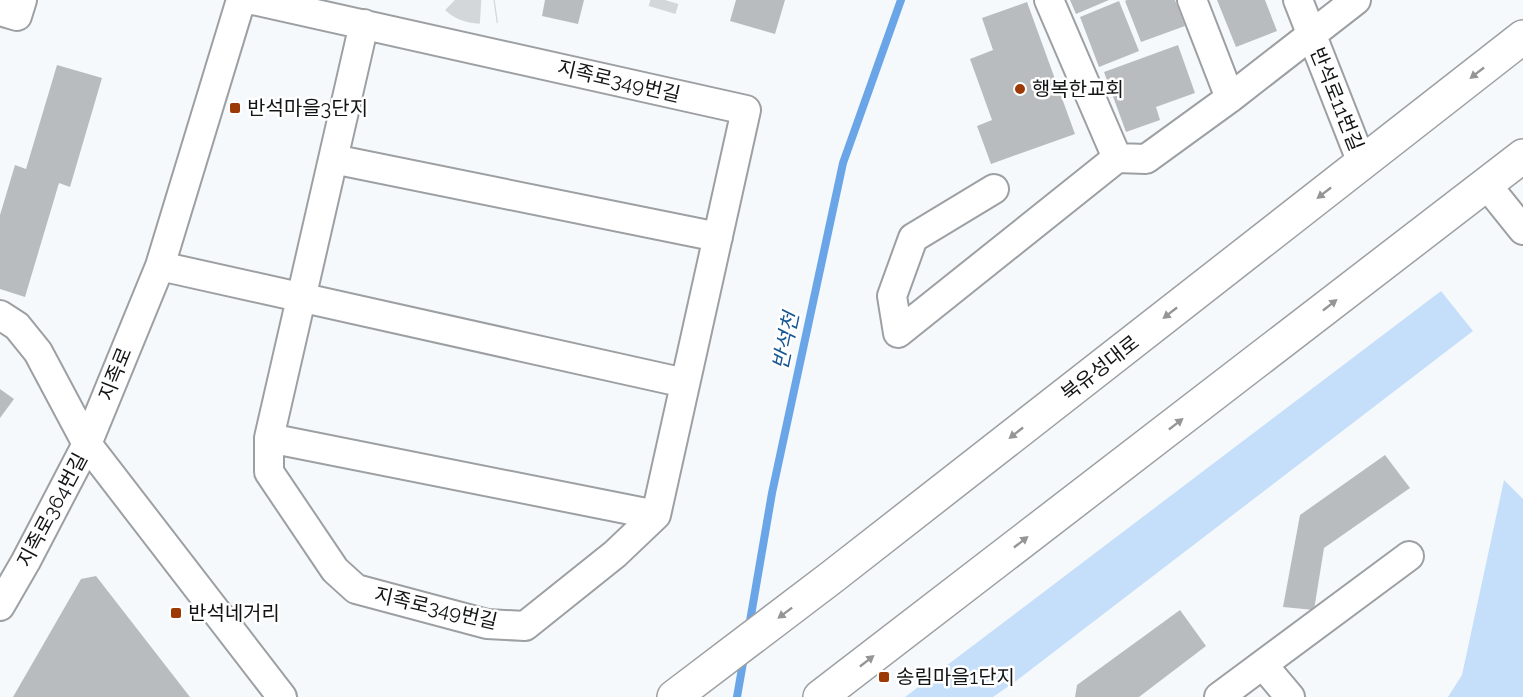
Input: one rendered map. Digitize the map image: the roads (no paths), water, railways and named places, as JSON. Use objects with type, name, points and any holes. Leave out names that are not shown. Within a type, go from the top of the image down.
[{"type":"main road","name":"북유성대로","points":[[674,697],[832,577],[1523,37]]},
{"type":"main road","points":[[820,697],[1523,156]]},
{"type":"street","points":[[0,11],[16,16],[22,0]]},
{"type":"street","name":"지족로","points":[[87,444],[160,266],[241,0]]},
{"type":"street","name":"지족로349번길","points":[[253,0],[364,24],[746,110],[656,515],[615,554],[525,626],[487,624],[356,589],[335,570],[269,472],[269,438],[364,24]]},
{"type":"street","points":[[994,189],[913,238],[892,296],[898,333],[1117,158],[1049,0]]},
{"type":"street","points":[[1192,0],[1230,98]]},
{"type":"street","name":"반석로11번길","points":[[1298,0],[1362,163]]},
{"type":"street","points":[[1312,35],[1356,0]]},
{"type":"street","name":"반석로11번길","points":[[1117,158],[1146,159],[1312,35]]},
{"type":"street","points":[[333,159],[717,237]]},
{"type":"street","points":[[1486,184],[1523,230]]},
{"type":"street","points":[[160,266],[685,383]]},
{"type":"street","points":[[0,315],[17,326],[38,352],[87,444],[282,697]]},
{"type":"street","points":[[269,438],[656,515]]},
{"type":"street","name":"지족로364번길","points":[[0,606],[87,444]]},
{"type":"street","points":[[1219,697],[1409,556]]},
{"type":"street","points":[[1263,664],[1290,697]]},
{"type":"waterway","name":"반석천","points":[[749,627],[772,493],[843,163],[901,0]]},
{"type":"waterway","name":"반석천","points":[[737,697],[744,657]]},
{"type":"tunnel","points":[[455,0],[474,9],[496,9]]},
{"type":"tunnel","points":[[662,10],[665,0]]},
{"type":"place","name":"행복한교회","points":[[1020,89]]},
{"type":"place","name":"반석마을3단지","points":[[235,108]]},
{"type":"place","name":"반석네거리","points":[[176,613]]},
{"type":"place","name":"송림마을1단지","points":[[884,677]]}]
